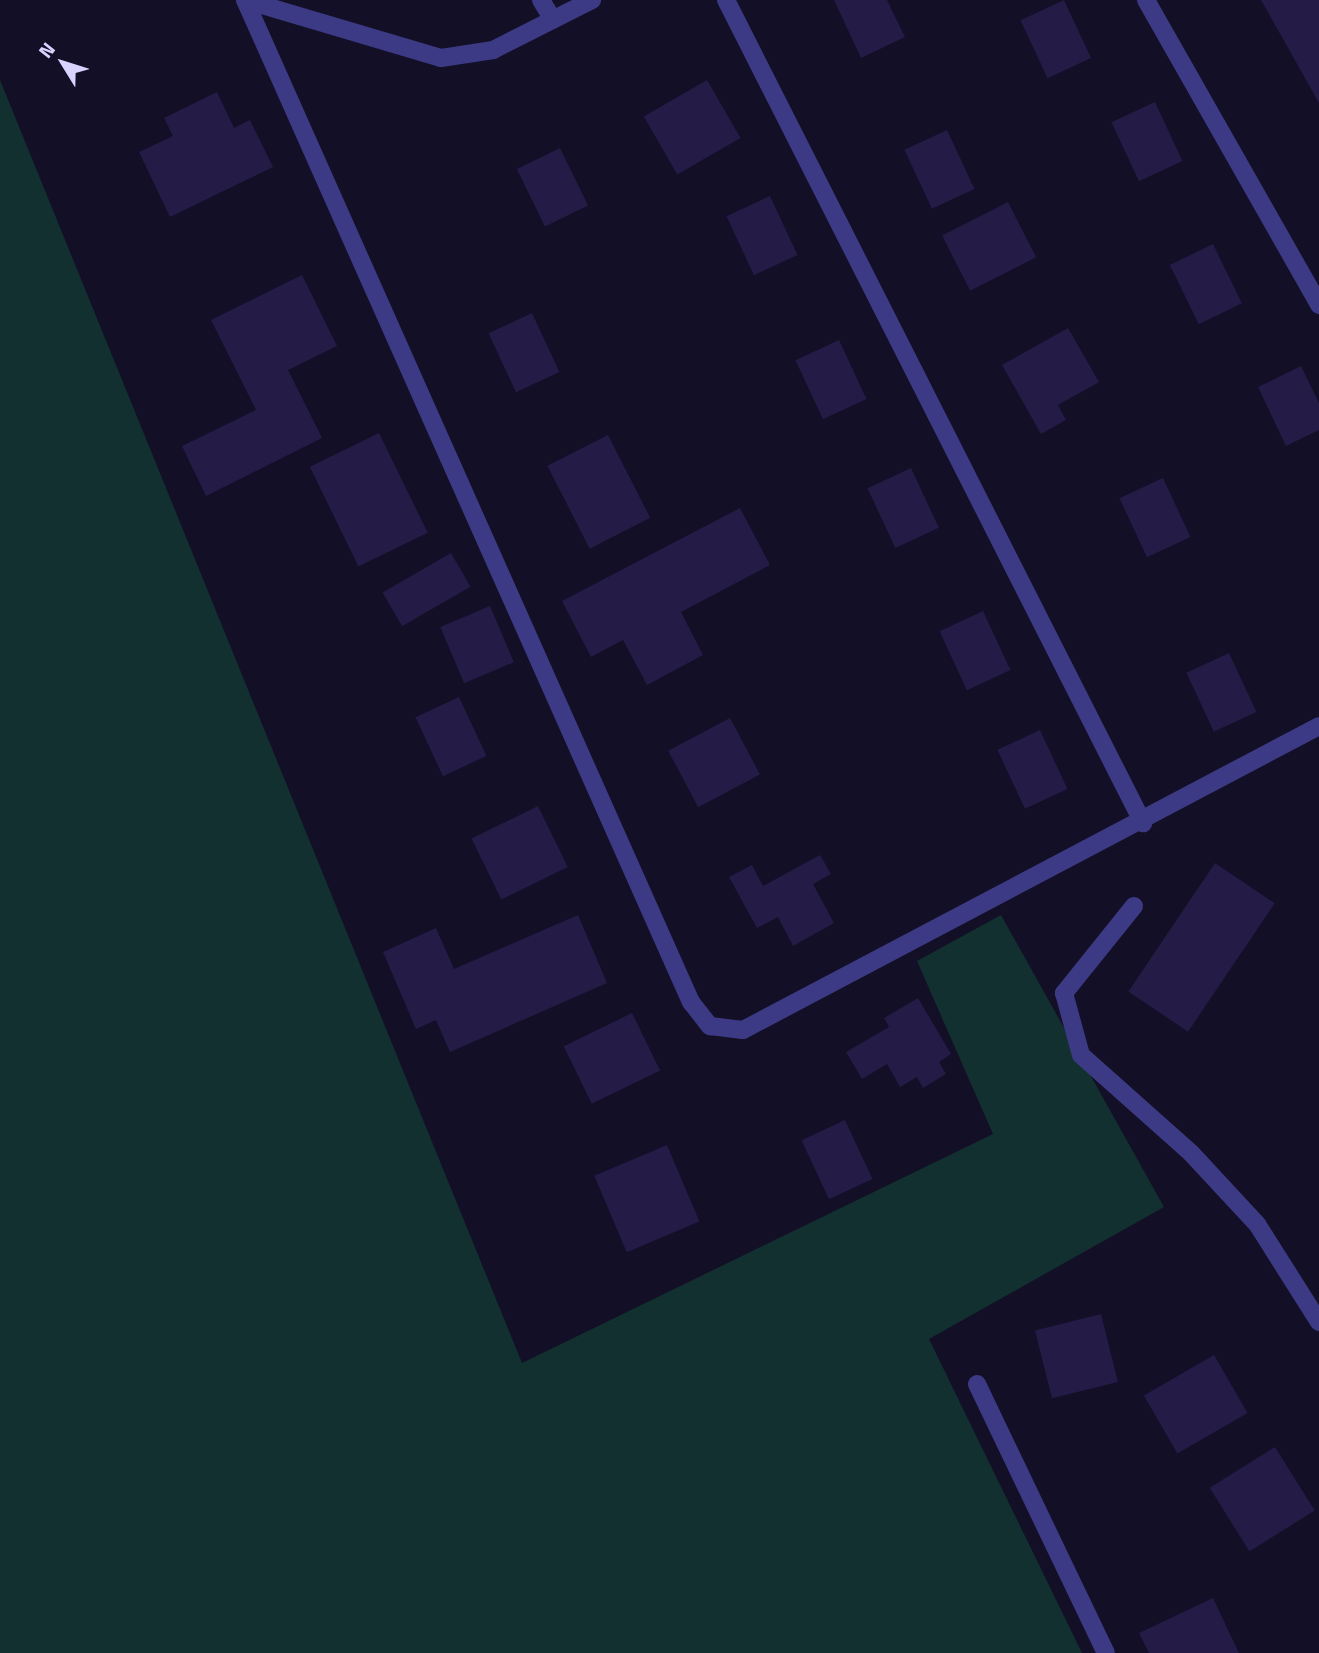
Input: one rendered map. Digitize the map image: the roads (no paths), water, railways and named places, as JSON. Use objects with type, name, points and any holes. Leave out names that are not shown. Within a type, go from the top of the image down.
[{"type":"street","points":[[245,0],[441,58],[493,50],[592,0]]},
{"type":"street","points":[[245,0],[691,1002],[710,1026],[743,1030],[1143,823],[1319,726]]},
{"type":"street","points":[[541,0],[553,20]]},
{"type":"street","points":[[726,0],[1143,823]]},
{"type":"street","points":[[1146,0],[1319,305]]},
{"type":"street","points":[[1133,906],[1064,993],[1081,1055],[1191,1153],[1257,1224],[1319,1322]]},
{"type":"street","points":[[977,1384],[1106,1653]]}]
